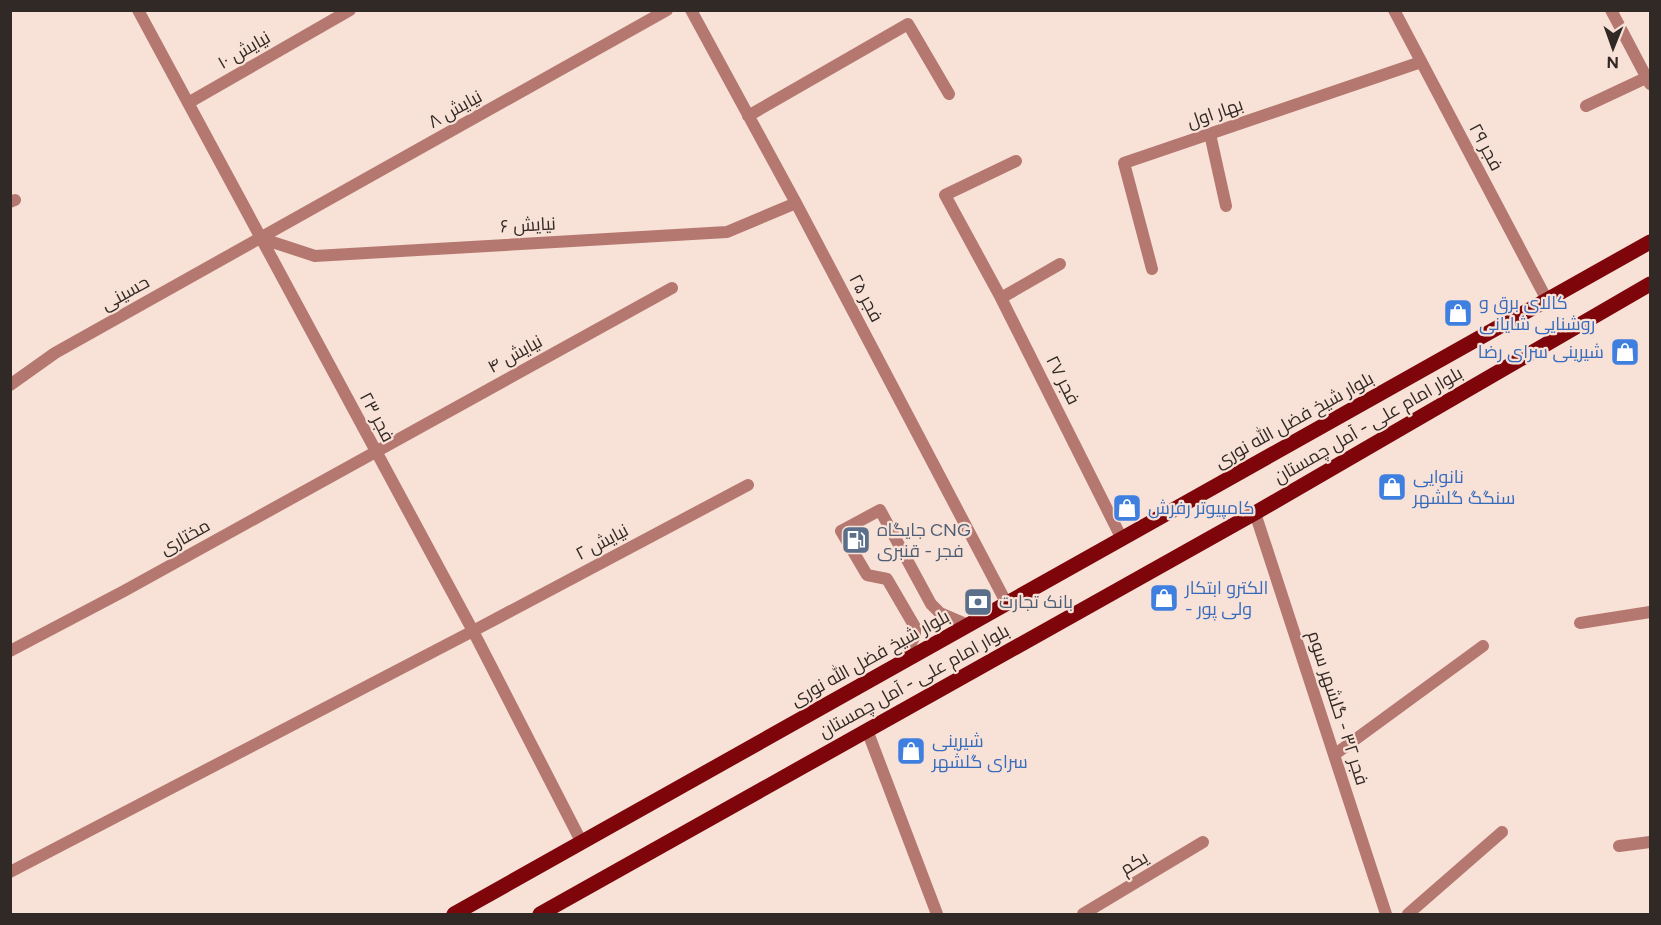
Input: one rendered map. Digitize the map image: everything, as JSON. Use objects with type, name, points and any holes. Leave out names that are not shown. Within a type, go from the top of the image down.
[{"type":"main road","name":"بلوار شیخ فضل الله نوری","points":[[454,915],[1650,242]]},
{"type":"main road","name":"بلوار امام علی - آمل چمستان","points":[[540,915],[1255,513],[1650,284]]},
{"type":"street","name":"فجر ۲۳","points":[[138,10],[473,631],[582,843]]},
{"type":"street","name":"نیایش ۱۰","points":[[188,103],[350,10]]},
{"type":"street","name":"نیایش ۸","points":[[260,238],[667,10]]},
{"type":"street","name":"فجر ۲۵","points":[[691,10],[796,203],[1007,604]]},
{"type":"street","name":"فجر ۲۹","points":[[1394,10],[1547,300]]},
{"type":"street","points":[[1586,106],[1649,79],[1611,10]]},
{"type":"street","points":[[748,116],[908,24],[948,94]]},
{"type":"street","name":"بهار اول","points":[[1152,269],[1124,163],[1421,62]]},
{"type":"street","points":[[1210,134],[1226,206]]},
{"type":"street","name":"فجر ۲۷","points":[[1016,161],[945,195],[1001,298],[1122,539]]},
{"type":"street","name":"نیایش ۶","points":[[260,238],[315,256],[727,232],[796,203]]},
{"type":"street","name":"حسینی","points":[[10,385],[55,353],[260,238]]},
{"type":"street","points":[[1001,298],[1060,264]]},
{"type":"street","name":"نیایش ۴","points":[[376,452],[672,288]]},
{"type":"street","name":"مختاری","points":[[10,651],[376,452]]},
{"type":"street","name":"نیایش ۲","points":[[10,872],[748,485]]},
{"type":"street","points":[[908,659],[915,636],[915,627],[887,579],[867,575],[841,531],[880,510],[931,604],[940,613],[968,625]]},
{"type":"street","name":"فجر ۳۲ - گلشهر سوم","points":[[1255,513],[1386,915]]},
{"type":"street","points":[[1580,623],[1650,612]]},
{"type":"street","points":[[1334,755],[1482,646]]},
{"type":"street","points":[[867,730],[937,915]]},
{"type":"street","points":[[1408,915],[1502,832]]},
{"type":"street","name":"یکم","points":[[1083,915],[1203,842]]},
{"type":"street","points":[[1618,846],[1650,842]]},
{"type":"place","name":"کالای برق و روشنایی شایانی","points":[[1458,313]]},
{"type":"place","name":"شیرینی سرای رضا","points":[[1625,352]]},
{"type":"place","name":"نانوایی سنگگ گلشهر","points":[[1392,487]]},
{"type":"place","name":"کامپیوتر رفرش","points":[[1127,508]]},
{"type":"place","name":"جایگاه CNG فجر - قنبری","points":[[856,540]]},
{"type":"place","name":"الکترو ابتکار - ولی پور","points":[[1164,598]]},
{"type":"place","name":"بانک تجارت","points":[[978,602]]},
{"type":"place","name":"شیرینی سرای گلشهر","points":[[911,751]]}]
